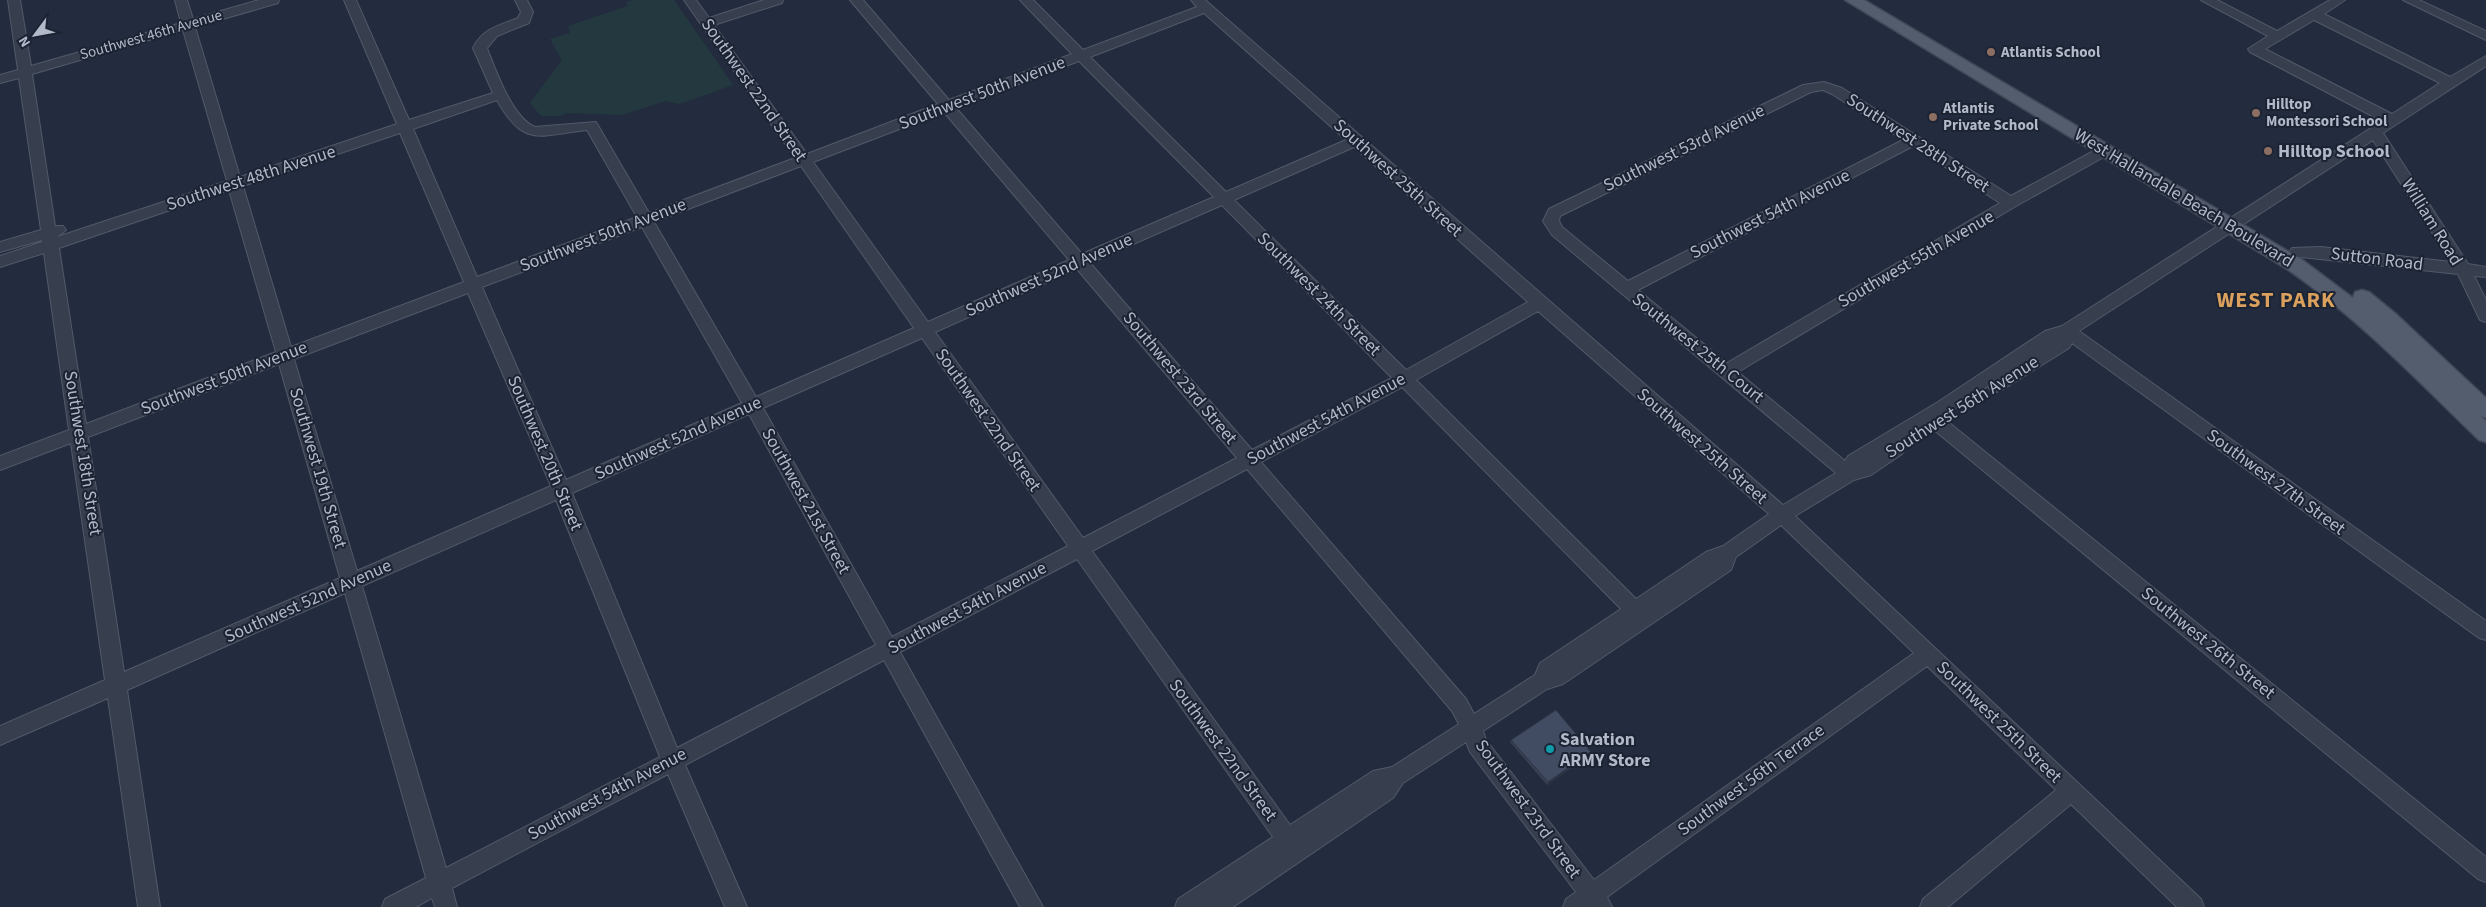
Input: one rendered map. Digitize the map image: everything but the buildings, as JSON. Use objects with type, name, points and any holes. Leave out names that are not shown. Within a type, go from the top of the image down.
[{"type":"main road","name":"West Hallandale Beach Boulevard","points":[[1854,0],[2106,150],[2235,221],[2297,252],[2345,284],[2389,319],[2486,410]]},
{"type":"main road","name":"West Hallandale Beach Boulevard","points":[[1875,0],[2235,221],[2331,290],[2374,326],[2486,434]]},
{"type":"main road","points":[[2448,397],[2486,418]]},
{"type":"street","name":"Southwest 18th Street","points":[[14,0],[118,685],[149,907]]},
{"type":"street","name":"Southwest 19th Street","points":[[181,0],[446,907]]},
{"type":"street","name":"Southwest 46th Avenue","points":[[0,79],[273,0]]},
{"type":"street","name":"Southwest 20th Street","points":[[350,0],[561,489],[672,760],[736,907]]},
{"type":"street","points":[[500,91],[480,48],[482,42],[489,35],[524,20],[527,12],[520,0]]},
{"type":"street","name":"Southwest 22nd Street","points":[[690,0],[1079,550],[1287,839]]},
{"type":"street","points":[[707,23],[777,0]]},
{"type":"street","name":"Southwest 23rd Street","points":[[856,0],[1459,705],[1471,727],[1477,745],[1596,901]]},
{"type":"street","name":"Southwest 24th Street","points":[[1026,0],[1634,609]]},
{"type":"street","points":[[2207,0],[2278,36]]},
{"type":"street","points":[[2339,0],[2255,49],[2392,120]]},
{"type":"street","points":[[2409,0],[2486,36]]},
{"type":"street","name":"Southwest 50th Avenue","points":[[0,463],[1081,56],[1202,4]]},
{"type":"street","name":"Southwest 25th Street","points":[[1202,4],[1539,304],[1782,515],[2193,907]]},
{"type":"street","points":[[2313,14],[2450,83]]},
{"type":"street","name":"Southwest 56th Avenue","points":[[1542,681],[1547,670],[1713,557],[1728,552],[1782,515],[1849,474],[1865,470],[1933,419],[2063,344],[2066,331],[2374,131],[2450,83],[2484,65]]},
{"type":"street","name":"Southwest 28th Street","points":[[1824,86],[1837,91],[2011,203]]},
{"type":"street","name":"Southwest 53rd Avenue","points":[[1551,221],[1554,213],[1560,208],[1808,88],[1824,86]]},
{"type":"street","name":"Southwest 48th Avenue","points":[[0,248],[49,238],[500,91]]},
{"type":"street","name":"Southwest 21st Street","points":[[500,91],[517,123],[531,131],[591,125],[753,406],[1032,907]]},
{"type":"street","name":"William Road","points":[[2374,131],[2462,269],[2486,316]]},
{"type":"street","name":"Southwest 52nd Avenue","points":[[0,736],[1357,140]]},
{"type":"street","name":"Southwest 54th Avenue","points":[[1626,289],[1913,140]]},
{"type":"street","name":"Southwest 55th Avenue","points":[[1726,371],[2011,203],[2106,150]]},
{"type":"street","name":"Southwest 25th Court","points":[[1551,221],[1557,231],[1849,474]]},
{"type":"street","name":"Southwest 48th Avenue","points":[[0,262],[49,238]]},
{"type":"street","name":"Sutton Road","points":[[2297,252],[2321,252],[2486,272]]},
{"type":"street","name":"Southwest 54th Avenue","points":[[393,907],[1404,379],[1539,304]]},
{"type":"street","name":"Southwest 27th Street","points":[[2066,331],[2486,632]]},
{"type":"street","name":"Southwest 26th Street","points":[[1933,419],[2486,871]]},
{"type":"street","name":"Southwest 56th Avenue","points":[[1214,907],[1386,791],[1396,776],[1542,681],[1556,678],[1724,565],[1728,552]]},
{"type":"street","name":"Southwest 56th Terrace","points":[[1574,907],[1596,901],[1928,654]]},
{"type":"street","name":"Southwest 56th Avenue","points":[[1186,907],[1380,778],[1396,776]]},
{"type":"street","points":[[1931,907],[2071,791]]},
{"type":"green space","points":[[633,0],[674,0],[733,85],[680,104],[665,101],[622,115],[567,113],[560,116],[541,116],[530,103],[562,60],[550,39],[570,33],[568,26],[628,6],[626,2]]},
{"type":"place","name":"Atlantis School","points":[[1991,52]]},
{"type":"place","name":"Hilltop Montessori School","points":[[2256,113]]},
{"type":"place","name":"Atlantis Private School","points":[[1933,117]]},
{"type":"place","name":"Hilltop School","points":[[2268,151]]},
{"type":"place","name":"Salvation ARMY Store","points":[[1550,749]]},
{"type":"district","name":"WEST PARK","points":[[2276,300]]}]
